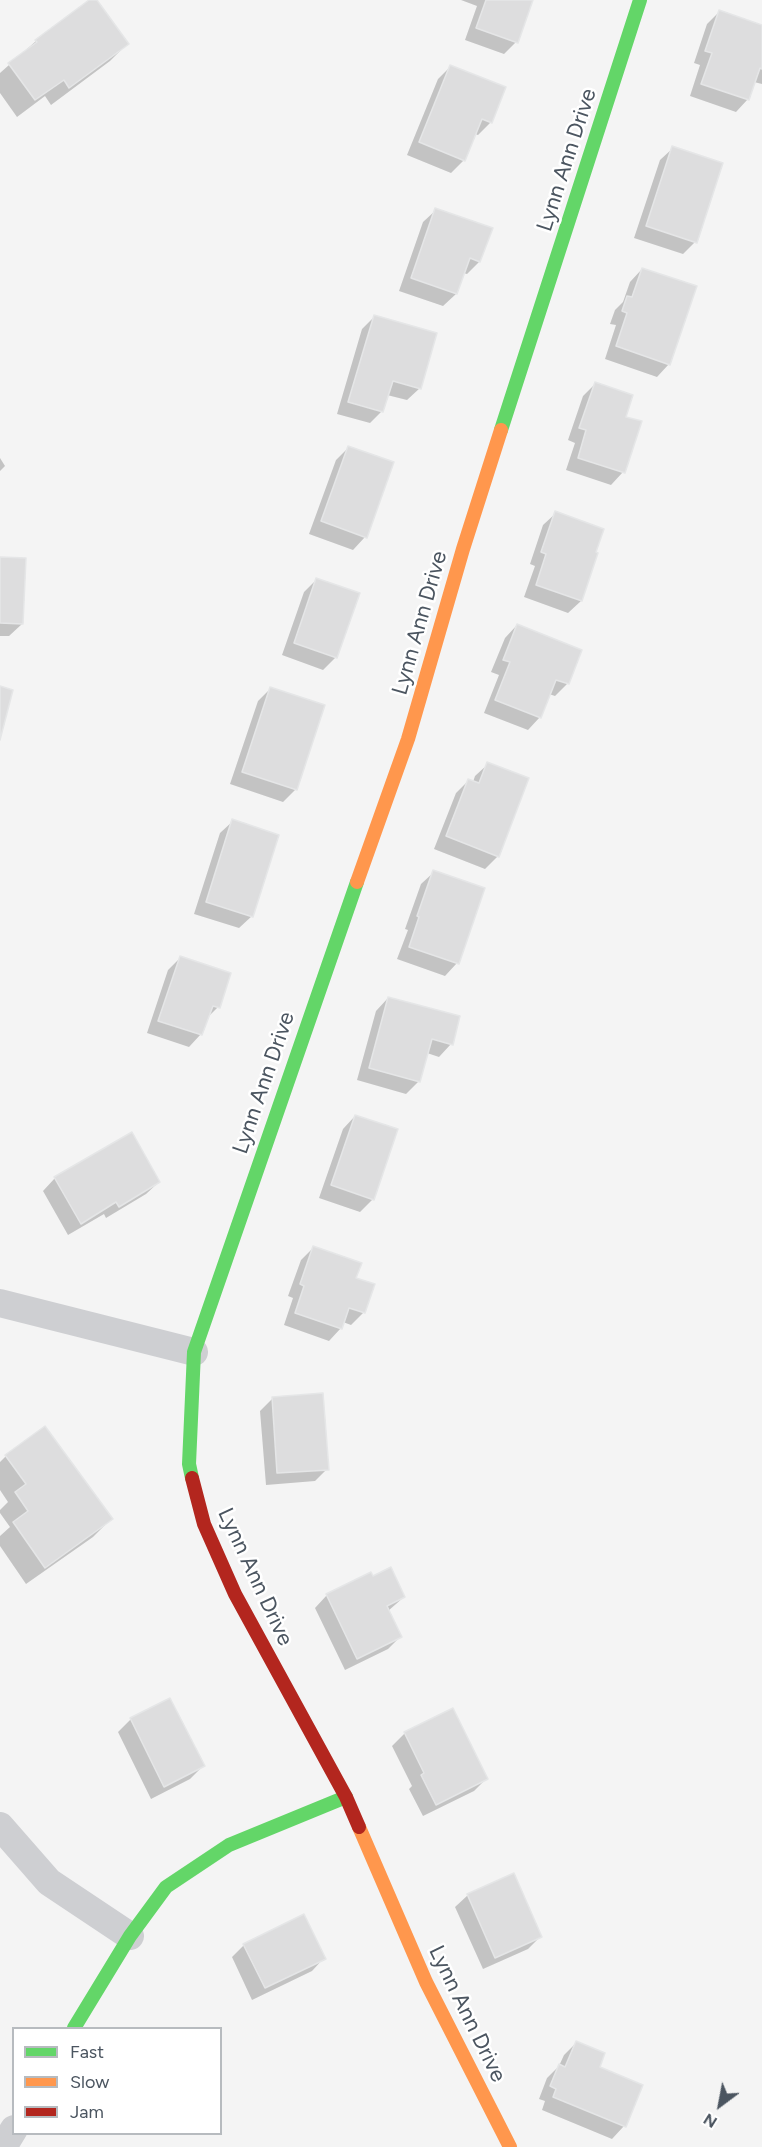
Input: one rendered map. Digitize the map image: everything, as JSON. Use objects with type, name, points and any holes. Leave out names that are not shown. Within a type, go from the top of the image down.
[{"type":"street","name":"Lynn Ann Drive","points":[[510,2147],[426,1982],[346,1797],[235,1594],[204,1524],[189,1464],[194,1352],[408,739],[463,549],[640,0]]},
{"type":"street","points":[[0,1303],[194,1352]]},
{"type":"street","points":[[75,2027],[130,1936],[166,1887],[229,1845],[346,1797]]},
{"type":"street","points":[[0,1826],[49,1882],[130,1936]]},
{"type":"street","points":[[3,2147],[12,2133]]},
{"type":"building","points":[[89,0],[97,0],[129,44],[69,88],[64,80],[35,100],[8,63]]},
{"type":"building","points":[[486,0],[533,0],[518,43],[476,28]]},
{"type":"building","points":[[719,10],[762,25],[762,69],[760,68],[749,100],[701,84],[712,53],[705,51]]},
{"type":"building","points":[[450,65],[506,87],[492,123],[482,119],[465,161],[419,142]]},
{"type":"building","points":[[672,146],[723,163],[697,243],[646,226]]},
{"type":"building","points":[[435,208],[493,228],[480,262],[470,258],[457,294],[411,278]]},
{"type":"building","points":[[642,268],[697,286],[670,365],[616,346],[627,313],[622,311],[627,296],[632,297]]},
{"type":"building","points":[[374,315],[437,333],[421,389],[393,381],[383,412],[348,402]]},
{"type":"building","points":[[595,382],[633,395],[626,417],[642,421],[625,473],[578,458],[586,430],[579,428]]},
{"type":"building","points":[[348,446],[394,462],[367,538],[321,521]]},
{"type":"building","points":[[555,511],[604,529],[582,601],[536,585],[546,554],[541,552]]},
{"type":"building","points":[[0,557],[26,558],[23,624],[0,623]]},
{"type":"building","points":[[316,578],[360,593],[337,658],[294,643]]},
{"type":"building","points":[[517,624],[582,650],[569,684],[556,680],[541,718],[495,700],[510,662],[503,660]]},
{"type":"building","points":[[0,686],[13,690],[0,740]]},
{"type":"building","points":[[270,687],[325,705],[297,790],[242,772]]},
{"type":"building","points":[[487,762],[529,778],[499,857],[446,836],[468,779],[479,783]]},
{"type":"building","points":[[232,819],[279,835],[253,917],[206,902]]},
{"type":"building","points":[[433,870],[485,888],[459,964],[409,947]]},
{"type":"building","points":[[180,956],[231,973],[220,1008],[213,1006],[202,1035],[158,1021]]},
{"type":"building","points":[[388,997],[460,1016],[453,1045],[432,1039],[420,1082],[369,1068]]},
{"type":"building","points":[[355,1115],[398,1129],[374,1200],[331,1185]]},
{"type":"building","points":[[132,1132],[160,1182],[119,1207],[116,1202],[81,1224],[54,1177]]},
{"type":"building","points":[[313,1246],[362,1263],[356,1278],[375,1284],[365,1313],[349,1308],[342,1329],[295,1313],[304,1286],[300,1284]]},
{"type":"building","points":[[323,1393],[329,1470],[277,1473],[272,1397]]},
{"type":"building","points":[[45,1426],[113,1519],[45,1568],[13,1522],[28,1511],[15,1492],[26,1484],[5,1455]]},
{"type":"building","points":[[391,1567],[405,1597],[387,1606],[402,1637],[357,1659],[326,1594],[371,1572],[373,1576]]},
{"type":"building","points":[[170,1698],[205,1766],[164,1787],[130,1718]]},
{"type":"building","points":[[453,1708],[488,1779],[436,1805],[421,1775],[424,1773],[404,1732]]},
{"type":"building","points":[[514,1873],[542,1937],[495,1958],[467,1894]]},
{"type":"building","points":[[304,1914],[326,1959],[265,1988],[243,1944]]},
{"type":"building","points":[[576,2041],[605,2053],[600,2067],[643,2085],[626,2127],[553,2097],[556,2089],[550,2086],[559,2064],[565,2067]]},
{"type":"traffic: fast","points":[[501,430],[640,0]]},
{"type":"traffic: fast","points":[[192,1478],[189,1464],[194,1352],[357,882]]},
{"type":"traffic: fast","points":[[75,2027],[130,1936],[166,1887],[229,1845],[346,1797]]},
{"type":"traffic: slow","points":[[357,882],[408,739],[463,549],[501,430]]},
{"type":"traffic: slow","points":[[359,1827],[426,1982],[510,2147]]},
{"type":"traffic: jam","points":[[192,1478],[204,1524],[235,1594],[346,1797],[359,1827]]}]
